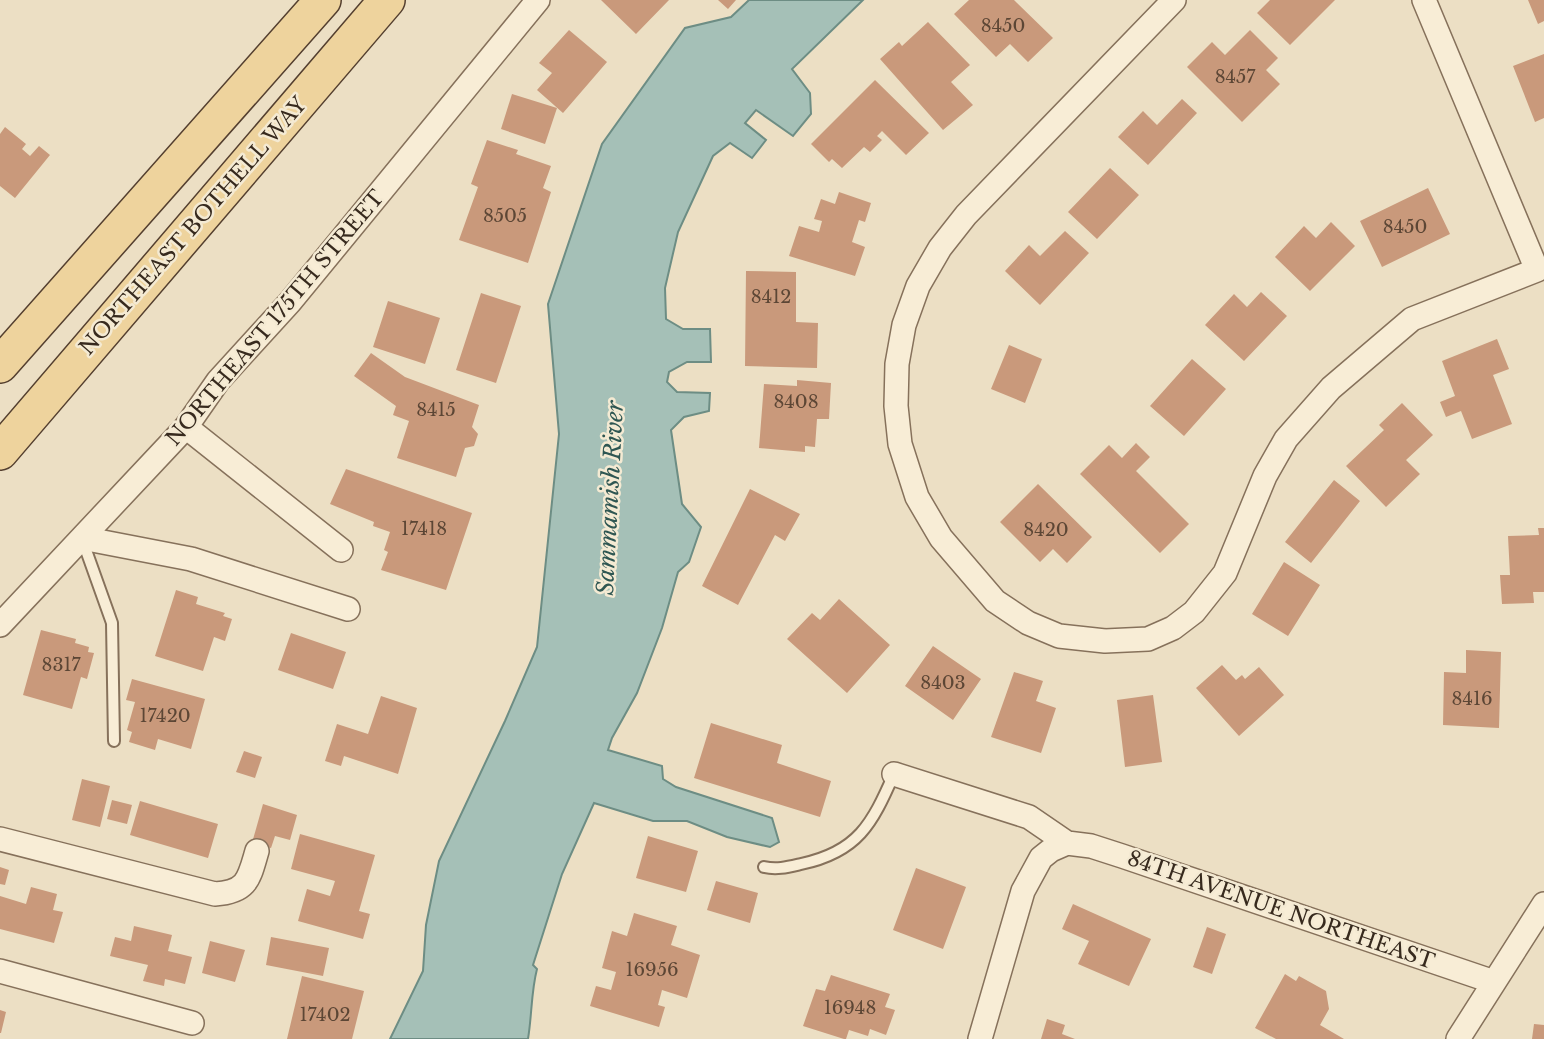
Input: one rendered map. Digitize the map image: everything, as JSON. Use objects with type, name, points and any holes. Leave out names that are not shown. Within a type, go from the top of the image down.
[{"type":"main road","points":[[0,365],[323,0]]},
{"type":"main road","name":"NORTHEAST BOTHELL WAY","points":[[0,452],[387,0]]},
{"type":"street","name":"NORTHEAST 175TH STREET","points":[[0,625],[186,427],[218,382],[289,302],[538,0]]},
{"type":"street","points":[[1174,0],[966,215],[940,248],[918,286],[904,325],[897,364],[896,406],[900,444],[917,497],[941,538],[995,601],[1028,623],[1059,636],[1105,642],[1148,639],[1173,628],[1194,612],[1225,573],[1265,476],[1286,439],[1331,388],[1412,320],[1542,275],[1424,0]]},
{"type":"street","points":[[186,427],[341,550]]},
{"type":"street","points":[[82,538],[191,559],[348,609]]},
{"type":"street","name":"84TH AVENUE NORTHEAST","points":[[894,774],[1029,817],[1067,843],[1091,846],[1122,856],[1494,982]]},
{"type":"street","points":[[0,839],[215,894],[242,887],[249,879],[257,851]]},
{"type":"street","points":[[980,1039],[1023,891],[1041,858],[1067,843]]},
{"type":"street","points":[[1458,1039],[1544,904]]},
{"type":"street","points":[[0,971],[192,1023]]},
{"type":"lane","points":[[82,538],[112,623],[114,741]]},
{"type":"lane","points":[[764,867],[775,869],[826,859],[855,841],[876,814],[894,774]]},
{"type":"water","name":"Sammamish River","points":[[749,0],[863,0],[792,69],[810,93],[811,114],[793,136],[756,110],[745,123],[766,140],[752,158],[730,143],[713,156],[678,232],[665,288],[666,319],[683,329],[710,329],[711,362],[687,362],[669,372],[667,382],[677,392],[710,393],[709,411],[684,417],[671,430],[682,504],[701,527],[689,562],[678,572],[662,628],[637,693],[608,750],[662,766],[663,779],[676,787],[772,818],[779,842],[770,847],[727,837],[687,821],[653,821],[594,803],[562,874],[533,965],[537,969],[528,1039],[390,1039],[423,971],[426,925],[439,861],[537,647],[559,434],[548,304],[602,144],[685,28],[731,17]]},
{"type":"building","points":[[601,0],[669,0],[636,34]]},
{"type":"building","points":[[718,0],[736,0],[728,9]]},
{"type":"building","points":[[969,0],[1014,0],[1053,38],[1028,62],[1010,44],[996,57],[954,14]]},
{"type":"building","points":[[1270,0],[1335,0],[1290,45],[1257,13]]},
{"type":"building","points":[[1528,0],[1544,0],[1544,21],[1538,24]]},
{"type":"building","points":[[928,22],[970,65],[951,82],[973,105],[943,130],[880,59],[899,42],[902,46]]},
{"type":"building","points":[[569,30],[607,62],[563,113],[537,90],[552,73],[539,63]]},
{"type":"building","points":[[1250,30],[1278,58],[1266,70],[1280,84],[1242,122],[1187,67],[1212,42],[1225,55]]},
{"type":"building","points":[[1544,54],[1544,118],[1535,122],[1513,66]]},
{"type":"building","points":[[875,80],[929,133],[906,155],[882,131],[877,136],[882,140],[870,152],[864,147],[842,168],[832,159],[829,162],[811,144]]},
{"type":"building","points":[[512,94],[557,108],[545,144],[501,129]]},
{"type":"building","points":[[1182,99],[1197,113],[1148,165],[1118,137],[1143,111],[1157,125]]},
{"type":"building","points":[[5,127],[26,144],[22,149],[30,156],[39,146],[50,155],[15,198],[0,186],[0,134]]},
{"type":"building","points":[[487,140],[518,150],[516,154],[551,166],[543,188],[551,192],[528,263],[459,240],[478,187],[471,184]]},
{"type":"building","points":[[1110,168],[1139,195],[1097,239],[1068,212]]},
{"type":"building","points":[[1428,188],[1450,234],[1382,267],[1360,221]]},
{"type":"building","points":[[839,192],[871,203],[865,222],[859,220],[852,242],[865,247],[855,276],[789,256],[799,226],[819,232],[822,221],[814,219],[821,199],[835,204]]},
{"type":"building","points":[[1331,222],[1355,246],[1310,291],[1275,257],[1304,226],[1316,238]]},
{"type":"building","points":[[1065,231],[1089,253],[1040,305],[1005,271],[1029,245],[1040,256]]},
{"type":"building","points":[[746,271],[796,272],[796,322],[818,323],[817,368],[745,366]]},
{"type":"building","points":[[1261,292],[1287,316],[1244,361],[1205,325],[1234,294],[1247,307]]},
{"type":"building","points":[[481,293],[521,306],[496,383],[456,370]]},
{"type":"building","points":[[388,301],[440,318],[425,364],[373,347]]},
{"type":"building","points":[[1497,339],[1509,369],[1493,375],[1512,424],[1472,439],[1461,411],[1446,417],[1440,402],[1455,396],[1442,361]]},
{"type":"building","points":[[1009,345],[1042,359],[1025,403],[991,389]]},
{"type":"building","points":[[371,353],[405,377],[479,405],[472,427],[478,434],[474,446],[465,448],[456,477],[397,458],[409,421],[393,415],[396,406],[354,376]]},
{"type":"building","points":[[1192,359],[1226,389],[1184,436],[1150,406]]},
{"type":"building","points":[[797,380],[831,383],[829,419],[817,419],[815,447],[805,446],[805,452],[759,448],[764,384],[797,386]]},
{"type":"building","points":[[1402,403],[1433,435],[1406,460],[1420,474],[1386,507],[1346,466],[1384,430],[1379,425]]},
{"type":"building","points":[[1136,443],[1150,457],[1136,471],[1189,524],[1160,553],[1080,474],[1109,445],[1122,458]]},
{"type":"building","points":[[346,469],[472,513],[446,590],[381,570],[388,552],[384,550],[390,532],[373,526],[374,522],[330,504]]},
{"type":"building","points":[[1334,480],[1360,501],[1311,563],[1285,542]]},
{"type":"building","points":[[1038,484],[1092,537],[1067,563],[1053,549],[1040,562],[1000,522]]},
{"type":"building","points":[[750,489],[800,514],[785,541],[775,535],[738,605],[702,586]]},
{"type":"building","points":[[1538,528],[1544,528],[1544,592],[1533,592],[1534,603],[1502,604],[1500,575],[1510,575],[1508,536],[1539,535]]},
{"type":"building","points":[[1284,562],[1320,585],[1288,636],[1252,614]]},
{"type":"building","points":[[176,590],[198,597],[196,604],[225,613],[223,616],[232,619],[225,641],[214,637],[203,671],[155,656]]},
{"type":"building","points":[[839,599],[890,645],[847,693],[787,639],[812,613],[820,620]]},
{"type":"building","points":[[41,630],[76,639],[75,643],[89,647],[88,652],[94,653],[87,679],[81,677],[72,709],[23,695]]},
{"type":"building","points":[[291,633],[346,652],[333,689],[278,670]]},
{"type":"building","points":[[933,646],[981,679],[953,720],[905,686]]},
{"type":"building","points":[[1466,650],[1501,652],[1499,728],[1443,725],[1444,672],[1466,673]]},
{"type":"building","points":[[1222,665],[1236,680],[1242,675],[1245,679],[1259,667],[1284,695],[1239,736],[1196,688]]},
{"type":"building","points":[[1014,672],[1043,681],[1036,701],[1056,708],[1041,753],[991,737]]},
{"type":"building","points":[[132,679],[205,699],[191,749],[158,739],[155,750],[129,742],[132,732],[127,730],[135,702],[126,700]]},
{"type":"building","points":[[1153,695],[1162,762],[1125,767],[1117,700]]},
{"type":"building","points":[[381,696],[417,708],[398,774],[344,756],[341,766],[325,761],[337,724],[368,734]]},
{"type":"building","points":[[711,723],[782,745],[777,763],[831,781],[820,817],[694,778]]},
{"type":"building","points":[[244,751],[262,757],[255,778],[236,772]]},
{"type":"building","points":[[82,779],[110,786],[100,827],[72,820]]},
{"type":"building","points":[[112,800],[132,805],[127,824],[107,819]]},
{"type":"building","points":[[140,801],[218,824],[208,858],[130,835]]},
{"type":"building","points":[[263,804],[297,815],[290,840],[275,836],[271,848],[252,843]]},
{"type":"building","points":[[300,834],[375,855],[359,911],[370,914],[363,939],[298,921],[307,889],[330,896],[335,881],[291,869]]},
{"type":"building","points":[[648,836],[698,851],[686,892],[636,878]]},
{"type":"building","points":[[0,867],[9,870],[5,885],[0,884]]},
{"type":"building","points":[[916,868],[966,887],[943,949],[893,930]]},
{"type":"building","points":[[716,881],[758,893],[750,923],[707,910]]},
{"type":"building","points":[[31,887],[57,894],[53,910],[63,912],[54,943],[0,929],[0,896],[26,904]]},
{"type":"building","points":[[1073,904],[1151,939],[1129,986],[1078,964],[1089,941],[1062,929]]},
{"type":"building","points":[[634,913],[677,926],[671,945],[700,955],[687,998],[662,990],[658,1005],[665,1007],[659,1027],[590,1006],[596,986],[611,990],[616,972],[602,968],[612,931],[627,936]]},
{"type":"building","points":[[134,926],[172,935],[168,951],[192,957],[185,984],[165,979],[164,986],[143,981],[148,965],[110,956],[115,937],[131,941]]},
{"type":"building","points":[[1207,927],[1226,934],[1212,974],[1193,967]]},
{"type":"building","points":[[271,937],[329,948],[323,976],[266,965]]},
{"type":"building","points":[[210,941],[245,950],[235,982],[202,973]]},
{"type":"building","points":[[1285,974],[1296,981],[1299,976],[1326,991],[1329,1009],[1320,1025],[1344,1039],[1276,1039],[1255,1028]]},
{"type":"building","points":[[831,975],[890,994],[885,1007],[895,1010],[886,1035],[870,1029],[868,1036],[849,1030],[844,1039],[803,1026],[816,989],[825,991]]},
{"type":"building","points":[[302,976],[364,991],[352,1039],[287,1039]]},
{"type":"building","points":[[0,1010],[6,1012],[1,1033],[0,1033]]},
{"type":"building","points":[[1047,1019],[1065,1025],[1062,1034],[1075,1039],[1041,1039]]},
{"type":"building","points":[[1534,1024],[1544,1025],[1544,1039],[1532,1039]]}]
